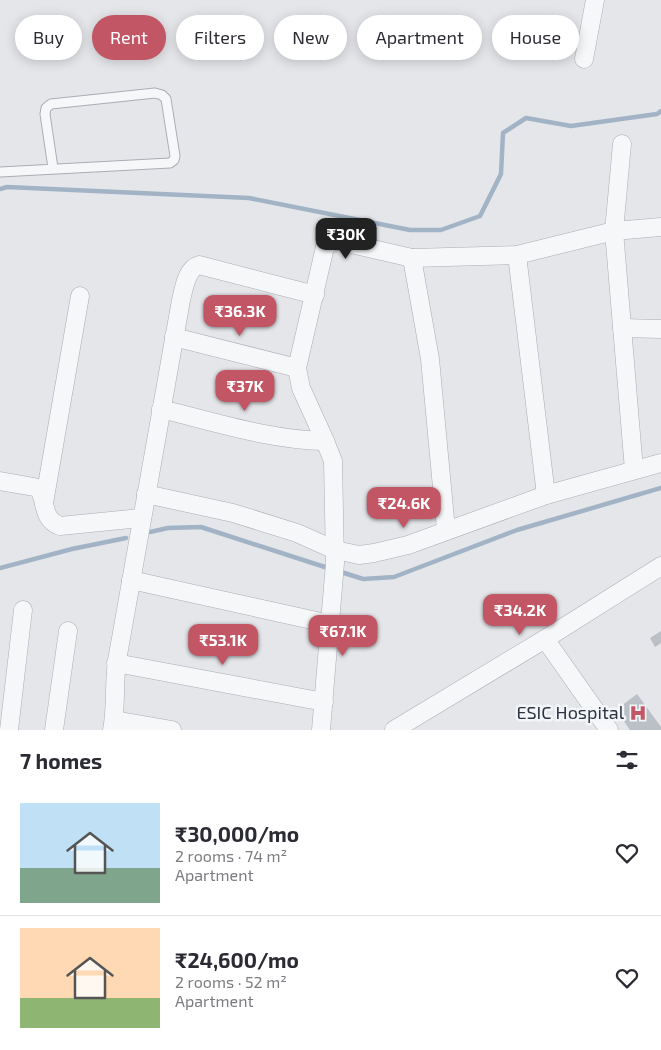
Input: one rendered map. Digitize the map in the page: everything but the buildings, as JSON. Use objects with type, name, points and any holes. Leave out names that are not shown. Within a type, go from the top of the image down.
[{"type":"street","points":[[584,59],[595,0]]},
{"type":"street","points":[[622,144],[614,232],[634,470]]},
{"type":"street","points":[[321,730],[335,565],[332,462],[325,441],[301,388],[297,368],[326,247],[332,242],[338,241],[412,258],[517,255],[614,232],[661,227]]},
{"type":"street","points":[[517,255],[546,495]]},
{"type":"street","points":[[412,258],[430,359],[446,530]]},
{"type":"street","points":[[172,730],[113,725],[116,663],[180,300],[190,271],[199,265],[316,295]]},
{"type":"street","points":[[44,503],[80,296]]},
{"type":"street","points":[[622,328],[661,329]]},
{"type":"street","points":[[174,337],[297,368]]},
{"type":"street","points":[[161,409],[273,436],[301,441],[325,441]]},
{"type":"street","points":[[335,565],[359,555],[408,545],[546,495],[661,462]]},
{"type":"street","points":[[0,481],[34,486],[39,489],[47,516],[50,521],[60,526],[141,518]]},
{"type":"street","points":[[146,494],[233,513],[297,532],[335,565]]},
{"type":"street","points":[[394,730],[661,566]]},
{"type":"street","points":[[131,580],[330,624]]},
{"type":"street","points":[[9,730],[24,610]]},
{"type":"street","points":[[54,730],[68,631]]},
{"type":"street","points":[[545,639],[609,730]]},
{"type":"street","points":[[116,663],[324,702]]},
{"type":"lane","points":[[0,172],[170,163],[174,160],[175,156],[166,99],[162,95],[155,93],[51,104],[46,108],[45,114],[53,168]]},
{"type":"waterway","points":[[0,189],[7,187],[249,198],[410,230],[441,230],[480,216],[501,174],[503,133],[526,118],[571,126],[657,114],[661,111]]},
{"type":"waterway","points":[[338,571],[363,579],[394,577],[517,530],[661,488]]},
{"type":"waterway","points":[[150,532],[168,528],[201,527],[331,569]]},
{"type":"waterway","points":[[0,568],[72,549],[126,538]]},
{"type":"place","name":"ESIC Hospital","points":[[638,713]]}]
